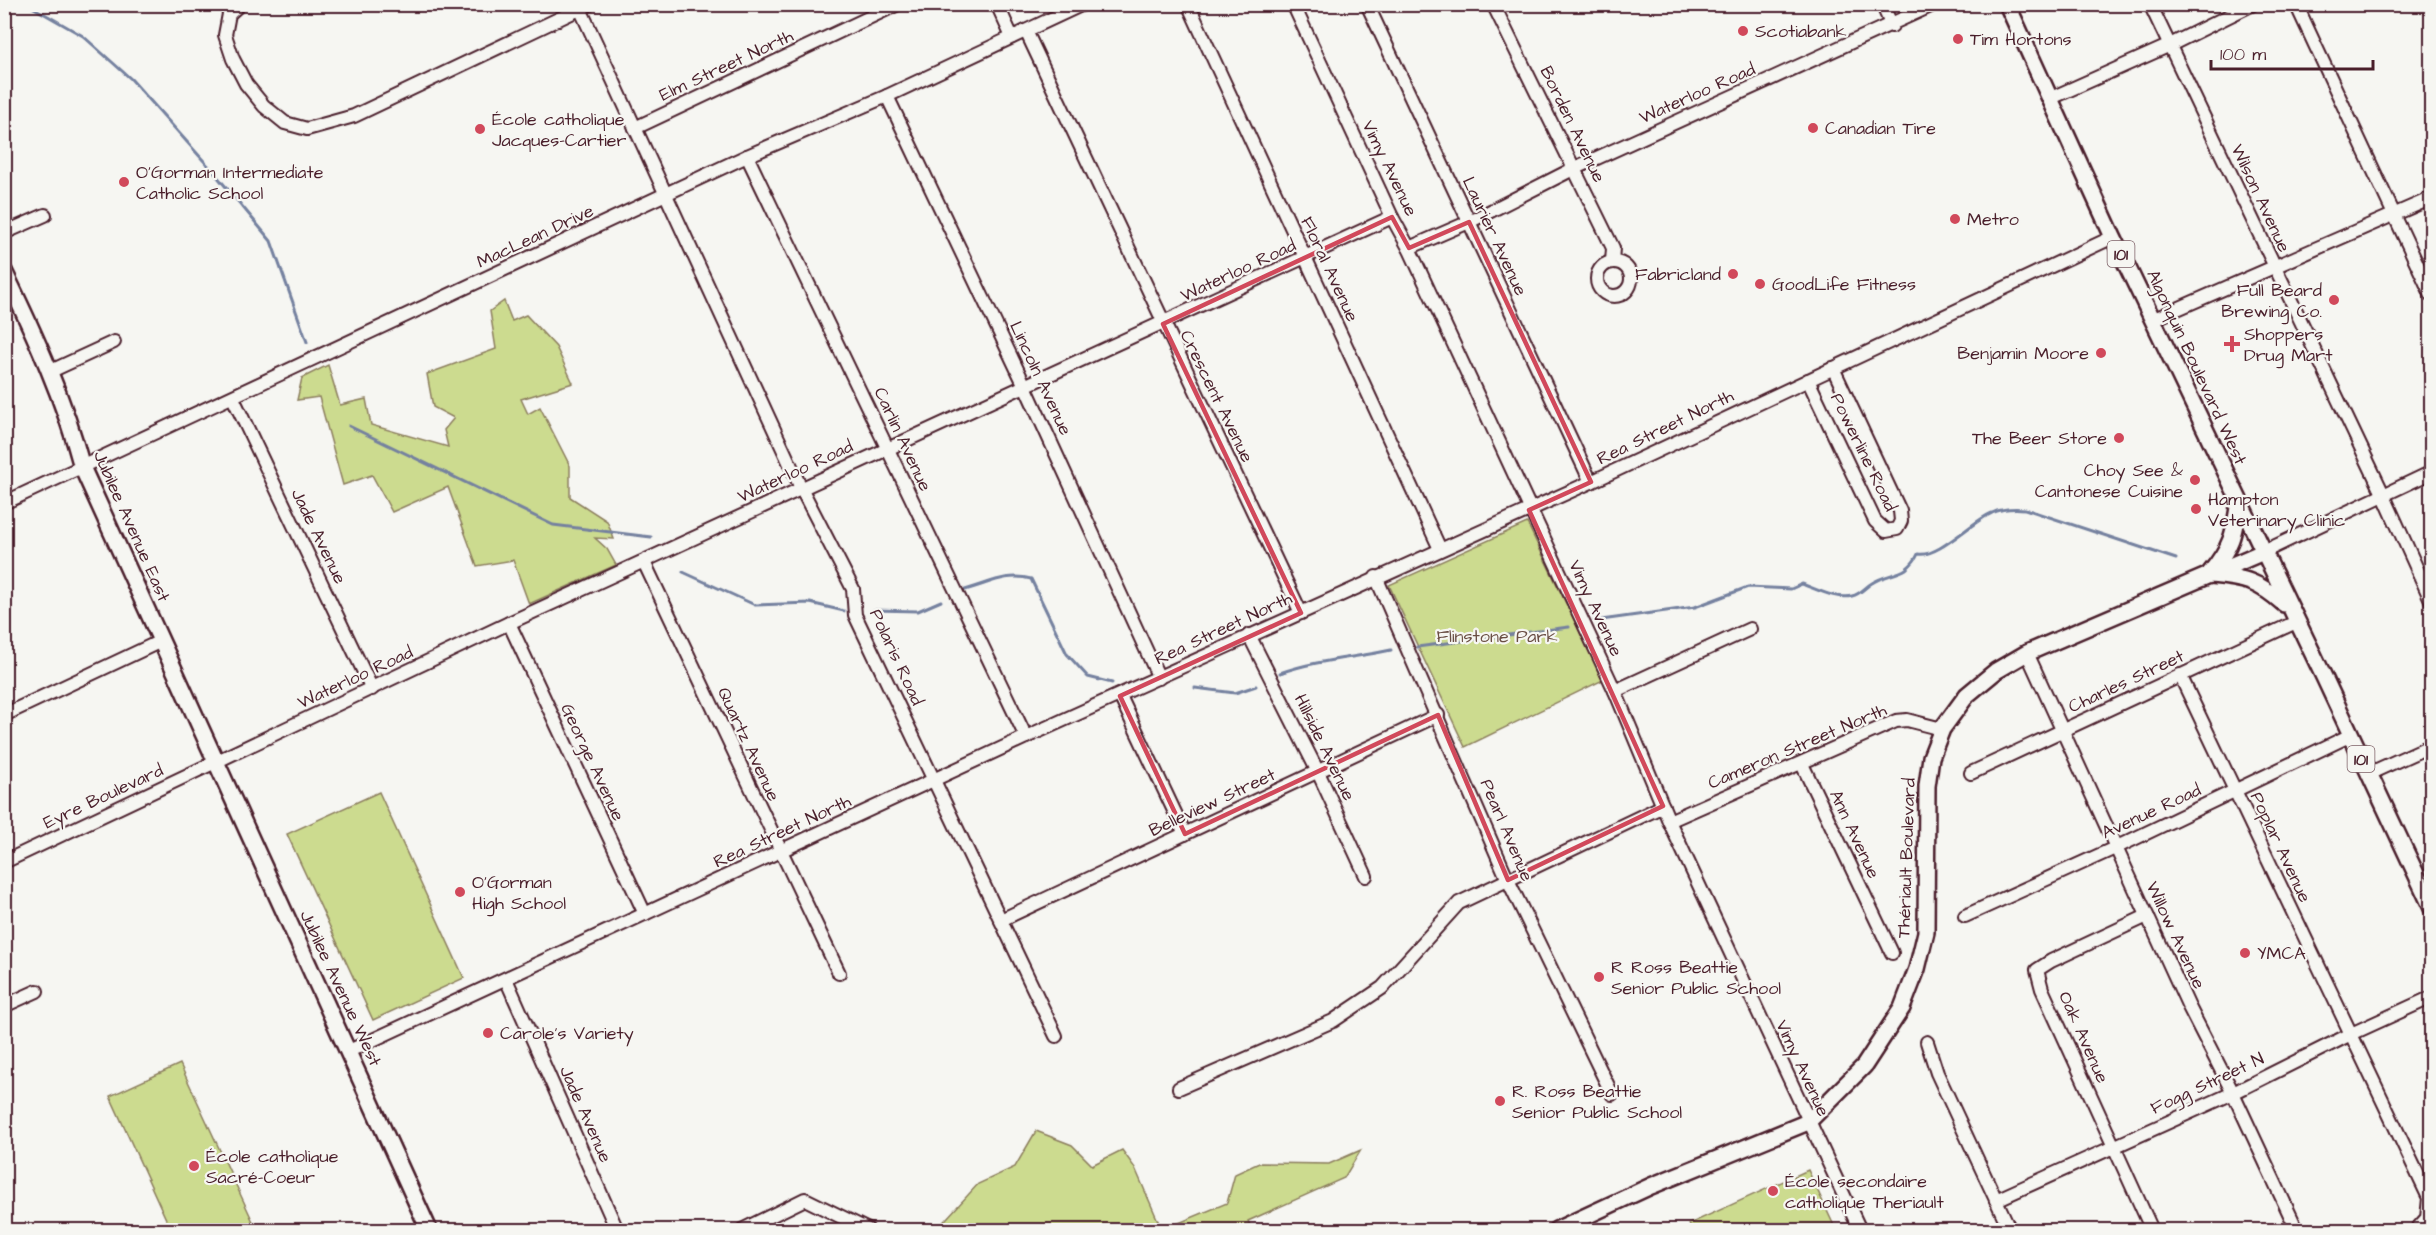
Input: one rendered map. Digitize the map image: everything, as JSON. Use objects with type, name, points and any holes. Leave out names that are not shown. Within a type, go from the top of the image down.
[{"type":"main road","name":"Algonquin Boulevard West","points":[[2007,4],[2152,320],[2432,908]]},
{"type":"main road","name":"Jubilee Avenue East","points":[[6,276],[51,371],[72,426],[82,467],[216,762]]},
{"type":"main road","points":[[2208,575],[2228,551],[2235,530],[2239,501]]},
{"type":"main road","name":"Thériault Boulevard","points":[[1556,1230],[1651,1186],[1808,1122],[1864,1066],[1902,1008],[1917,969],[1926,932],[1928,786],[1931,757],[1942,729],[1967,694],[1996,671],[2027,653],[2263,552]]},
{"type":"main road","points":[[2208,575],[2238,578],[2265,587],[2293,616]]},
{"type":"main road","name":"Jubilee Avenue West","points":[[216,762],[429,1230]]},
{"type":"street","points":[[240,4],[230,14],[225,36],[233,59],[246,84],[264,106],[285,123],[307,129],[354,116],[583,6]]},
{"type":"street","name":"Elm Street North","points":[[635,128],[898,4]]},
{"type":"street","points":[[997,4],[1012,37]]},
{"type":"street","name":"MacLean Drive","points":[[4,503],[747,156],[887,96],[1083,4]]},
{"type":"street","name":"Floral Avenue","points":[[1188,4],[1440,549]]},
{"type":"street","name":"Vimy Avenue","points":[[1293,4],[1392,218],[1410,248],[1615,691],[1669,821],[1860,1230]]},
{"type":"street","name":"Laurier Avenue","points":[[1367,4],[1591,482]]},
{"type":"street","name":"Borden Avenue","points":[[1493,4],[1613,248],[1612,262]]},
{"type":"street","points":[[1882,4],[1892,26]]},
{"type":"street","name":"Waterloo Road","points":[[1410,248],[1469,222],[1575,168],[1892,26],[1935,4]]},
{"type":"street","name":"Wilson Avenue","points":[[2150,4],[2432,602]]},
{"type":"street","points":[[2049,99],[2168,46],[2253,4]]},
{"type":"street","points":[[2296,4],[2432,296]]},
{"type":"street","name":"Polaris Road","points":[[583,6],[635,128],[801,488],[853,588],[855,615],[1056,1036]]},
{"type":"street","name":"Crescent Avenue","points":[[1026,31],[1301,613]]},
{"type":"street","name":"Lincoln Avenue","points":[[887,96],[1025,386],[1159,678]]},
{"type":"street","name":"Carlin Avenue","points":[[747,156],[1026,737]]},
{"type":"street","points":[[2152,320],[2432,198]]},
{"type":"street","points":[[4,233],[45,215]]},
{"type":"street","name":"Waterloo Road","points":[[216,762],[509,623],[1392,218]]},
{"type":"street","name":"Rea Street North","points":[[349,1051],[1026,737],[1376,577],[1591,482],[2113,237]]},
{"type":"street","points":[[51,371],[114,342]]},
{"type":"street","name":"Powerline Road","points":[[1808,380],[1875,521],[1886,531],[1897,529],[1901,520],[1900,511],[1833,368]]},
{"type":"street","name":"Jade Avenue","points":[[232,398],[372,689]]},
{"type":"street","points":[[2263,552],[2432,472]]},
{"type":"street","name":"Quartz Avenue","points":[[644,562],[839,973]]},
{"type":"street","name":"Pearl Avenue","points":[[1376,577],[1406,640],[1508,880],[1612,1094]]},
{"type":"street","name":"Charles Street","points":[[1971,773],[2180,675],[2293,616]]},
{"type":"street","name":"George Avenue","points":[[509,623],[645,914]]},
{"type":"street","points":[[1615,691],[1750,629]]},
{"type":"street","name":"Hillside Avenue","points":[[1249,635],[1318,772],[1366,876]]},
{"type":"street","points":[[4,715],[161,641]]},
{"type":"street","name":"Willow Avenue","points":[[2027,653],[2189,1007],[2233,1093],[2297,1230]]},
{"type":"street","name":"Poplar Avenue","points":[[2180,675],[2349,1035],[2429,1198],[2427,1218],[2416,1230]]},
{"type":"street","points":[[1120,696],[1185,834]]},
{"type":"street","name":"Belleview Street","points":[[1001,920],[1438,716]]},
{"type":"street","name":"Cameron Street North","points":[[1669,821],[1896,721],[1907,720],[1942,729]]},
{"type":"street","name":"Avenue Road","points":[[1965,916],[2115,848],[2351,735]]},
{"type":"street","points":[[2368,774],[2432,745]]},
{"type":"street","name":"Eyre Boulevard","points":[[4,862],[216,762]]},
{"type":"street","name":"Ann Avenue","points":[[1802,764],[1892,953]]},
{"type":"street","points":[[1179,1088],[1333,1021],[1383,988],[1459,903],[1663,806]]},
{"type":"street","name":"Oak Avenue","points":[[2147,916],[2051,961],[2037,970],[2042,989],[2152,1230]]},
{"type":"street","name":"Jade Avenue","points":[[506,978],[617,1230]]},
{"type":"street","points":[[4,1006],[37,991]]},
{"type":"street","name":"Fogg Street N","points":[[1996,1200],[2233,1093],[2349,1035],[2432,997]]},
{"type":"street","points":[[1927,1042],[1937,1072],[2010,1230]]},
{"type":"street","points":[[742,1230],[805,1199],[868,1230]]},
{"type":"highlighted area","points":[[1392,217],[1409,248],[1469,222],[1591,482],[1529,510],[1663,806],[1508,880],[1438,715],[1185,834],[1120,696],[1301,613],[1163,324]]},
{"type":"green space","points":[[504,301],[512,321],[526,315],[556,347],[573,383],[521,399],[528,414],[540,407],[570,466],[570,497],[607,521],[614,539],[595,538],[607,549],[616,565],[529,604],[513,560],[477,566],[448,487],[392,512],[372,475],[343,485],[319,397],[297,400],[302,378],[328,365],[340,405],[366,399],[371,425],[448,447],[444,430],[454,418],[433,407],[427,374],[496,349],[490,311]]},
{"type":"green space","name":"Flinstone Park","points":[[1527,523],[1603,680],[1465,747],[1389,585]]},
{"type":"green space","points":[[379,792],[464,978],[373,1020],[287,834]]},
{"type":"green space","points":[[180,1064],[255,1226],[244,1230],[171,1230],[110,1096]]},
{"type":"green space","points":[[1036,1131],[1072,1145],[1092,1165],[1122,1150],[1135,1168],[1162,1230],[936,1230],[978,1184],[1015,1167]]},
{"type":"green space","points":[[1361,1150],[1344,1178],[1248,1221],[1252,1230],[1162,1230],[1227,1203],[1235,1174],[1259,1163],[1329,1164]]},
{"type":"green space","points":[[1808,1170],[1836,1230],[1692,1230],[1689,1224]]},
{"type":"waterway","points":[[27,4],[83,36],[131,79],[271,241],[307,342]]},
{"type":"waterway","points":[[349,426],[553,525],[651,537]]},
{"type":"waterway","points":[[1594,621],[1695,607],[1748,587],[1791,589],[1802,584],[1833,595],[1852,596],[1876,581],[1906,569],[1918,554],[1926,554],[1945,545],[1984,517],[1996,511],[2008,509],[2025,509],[2176,559]]},
{"type":"waterway","points":[[683,572],[755,605],[810,603],[844,611]]},
{"type":"waterway","points":[[965,590],[1006,578],[1031,579],[1067,654],[1088,677],[1112,683]]},
{"type":"waterway","points":[[874,610],[918,611],[941,601]]},
{"type":"waterway","points":[[1417,647],[1569,627]]},
{"type":"waterway","points":[[1280,673],[1321,662],[1391,650]]},
{"type":"waterway","points":[[1195,688],[1235,693],[1256,686]]},
{"type":"place","name":"Scotiabank","points":[[1743,31]]},
{"type":"place","name":"Tim Hortons","points":[[1958,39]]},
{"type":"place","name":"Canadian Tire","points":[[1813,128]]},
{"type":"place","name":"École catholique Jacques-Cartier","points":[[480,129]]},
{"type":"place","name":"O'Gorman Intermediate Catholic School","points":[[124,182]]},
{"type":"place","name":"Metro","points":[[1955,219]]},
{"type":"place","name":"Fabricland","points":[[1733,274]]},
{"type":"place","name":"GoodLife Fitness","points":[[1760,284]]},
{"type":"place","name":"Full Beard Brewing Co.","points":[[2334,300]]},
{"type":"place","name":"Shoppers Drug Mart","points":[[2232,344]]},
{"type":"place","name":"Benjamin Moore","points":[[2101,353]]},
{"type":"place","name":"The Beer Store","points":[[2119,438]]},
{"type":"place","name":"Choy See & Cantonese Cuisine","points":[[2195,480]]},
{"type":"place","name":"Hampton Veterinary Clinic","points":[[2196,509]]},
{"type":"place","name":"O'Gorman High School","points":[[460,892]]},
{"type":"place","name":"YMCA","points":[[2245,953]]},
{"type":"place","name":"R Ross Beattie Senior Public School","points":[[1599,977]]},
{"type":"place","name":"Carole's Variety","points":[[488,1033]]},
{"type":"place","name":"R. Ross Beattie Senior Public School","points":[[1500,1101]]},
{"type":"place","name":"École catholique Sacré-Coeur","points":[[194,1166]]},
{"type":"place","name":"École secondaire catholique Theriault","points":[[1773,1191]]}]
